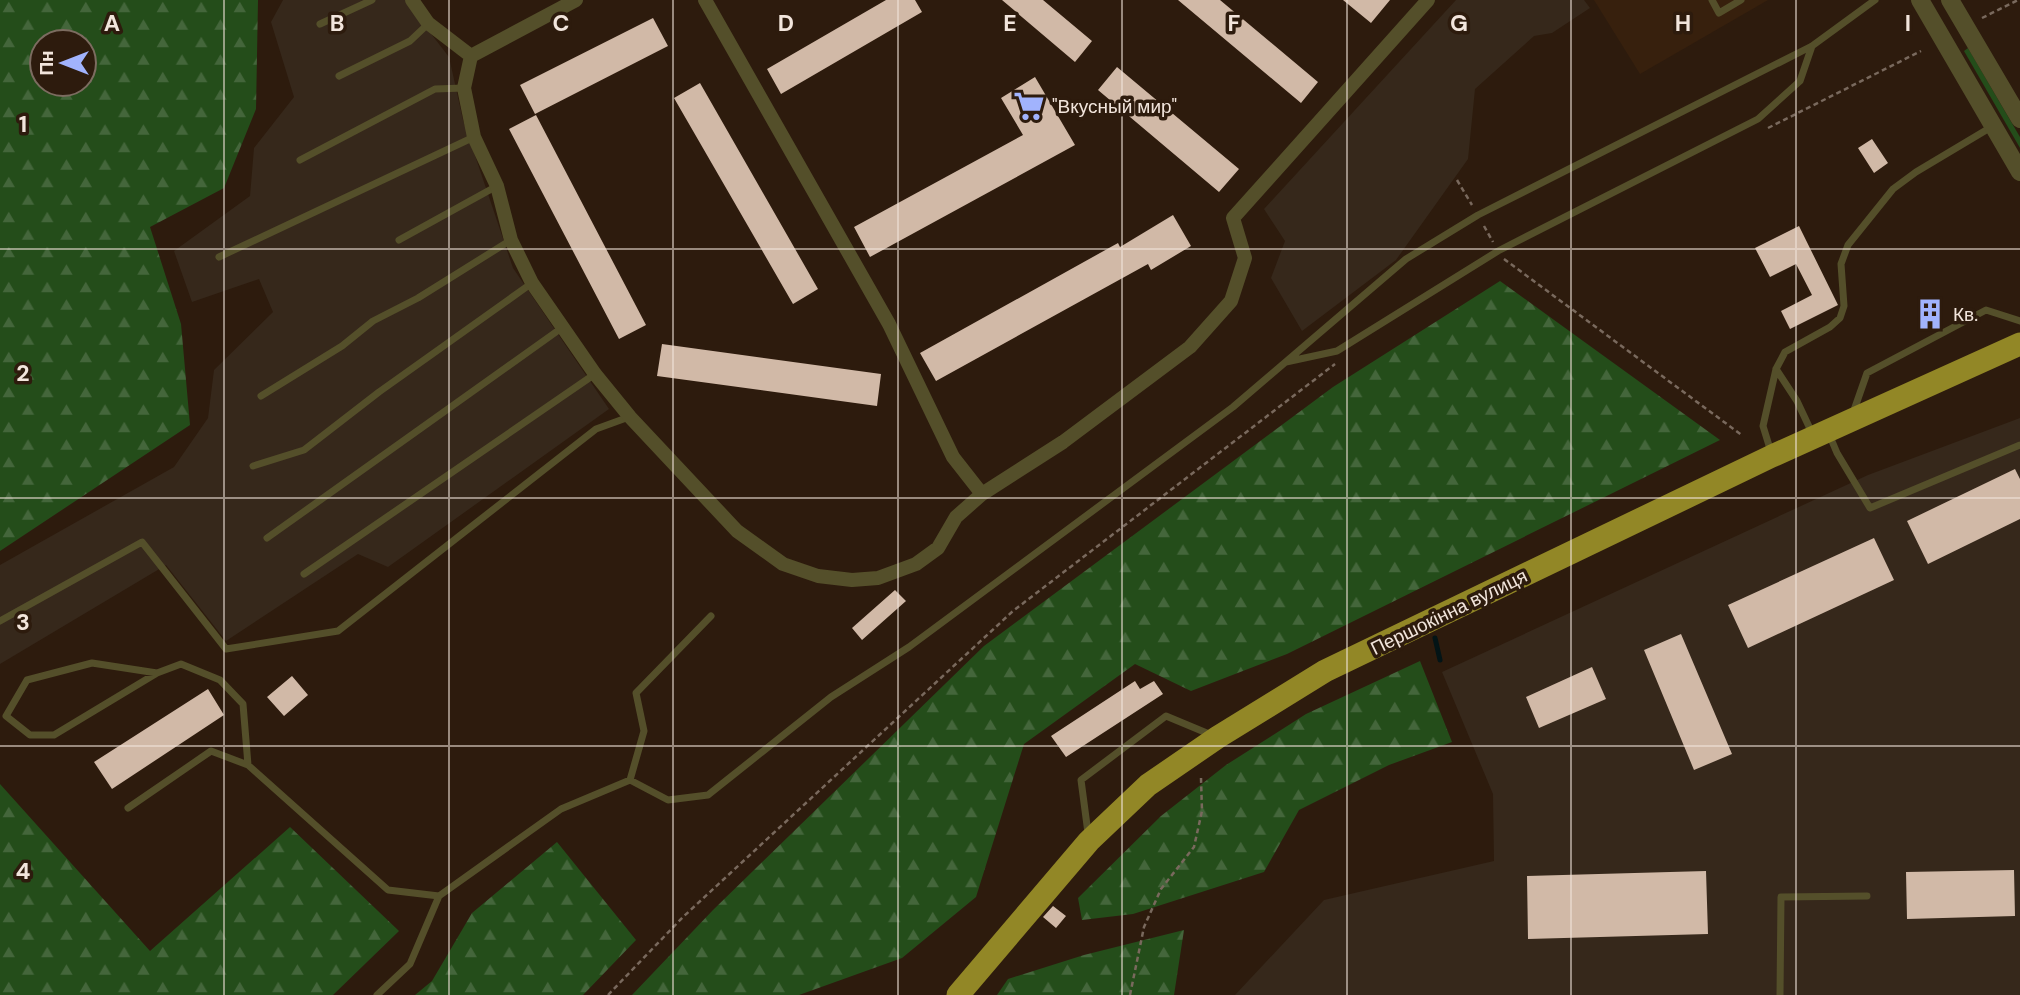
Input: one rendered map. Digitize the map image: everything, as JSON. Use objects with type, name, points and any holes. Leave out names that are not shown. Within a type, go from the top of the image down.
[{"type":"highway","name":"Першокінна вулиця","points":[[958,995],[1089,841],[1148,785],[1217,737],[1325,671],[1772,456],[2020,344]]},
{"type":"street","points":[[412,0],[428,23],[471,56]]},
{"type":"street","points":[[576,0],[471,56],[464,88],[474,137],[497,186],[511,240],[532,283],[595,374],[630,417],[737,531],[783,564],[818,576],[852,580],[878,578],[916,564],[938,548],[956,517],[982,494],[1063,442],[1190,347],[1231,301],[1235,290],[1245,258],[1233,218],[1428,0]]},
{"type":"street","points":[[705,0],[889,324],[953,457],[982,494]]},
{"type":"street","points":[[1920,0],[2020,172]]},
{"type":"street","points":[[1950,0],[2020,119]]},
{"type":"lane","points":[[320,23],[372,0]]},
{"type":"lane","points":[[1712,0],[1719,13],[1741,0]]},
{"type":"lane","points":[[630,780],[668,800],[708,794],[831,697],[909,648],[1233,407],[1406,259],[1478,215],[1812,46],[1875,0]]},
{"type":"lane","points":[[339,76],[410,41],[428,23]]},
{"type":"lane","points":[[1285,362],[1337,351],[1498,251],[1758,119],[1800,81],[1812,46]]},
{"type":"lane","points":[[300,160],[435,89],[464,88]]},
{"type":"lane","points":[[1772,456],[1763,426],[1776,369],[1785,352],[1830,327],[1840,318],[1844,306],[1841,264],[1843,254],[1878,205],[1893,189],[1993,125]]},
{"type":"lane","points":[[219,257],[474,137]]},
{"type":"lane","points":[[399,240],[497,186]]},
{"type":"lane","points":[[261,396],[342,346],[373,321],[418,298],[511,240]]},
{"type":"lane","points":[[253,466],[304,450],[532,283]]},
{"type":"lane","points":[[1850,422],[1867,373],[1986,310],[2020,321]]},
{"type":"lane","points":[[267,538],[564,327]]},
{"type":"lane","points":[[1776,369],[1837,453],[1870,508],[2020,445]]},
{"type":"lane","points":[[304,574],[595,374]]},
{"type":"lane","points":[[0,621],[142,542],[226,649],[338,631],[596,429],[630,417]]},
{"type":"lane","points":[[630,780],[644,731],[636,693],[711,616]]},
{"type":"lane","points":[[157,673],[92,663],[27,680],[6,716],[30,735],[54,735],[157,673],[181,664],[220,680],[243,704],[248,765]]},
{"type":"lane","points":[[1089,841],[1081,780],[1166,716],[1217,737]]},
{"type":"lane","points":[[128,808],[211,751],[248,765],[388,890],[439,896]]},
{"type":"lane","points":[[377,995],[410,964],[439,896],[561,809],[630,780]]},
{"type":"lane","points":[[1780,995],[1781,897],[1867,896]]},
{"type":"path","points":[[1982,18],[2018,0]]},
{"type":"path","points":[[1762,131],[1921,51]]},
{"type":"path","points":[[1516,254],[1504,260],[1743,436]]},
{"type":"path","points":[[608,995],[683,917],[1013,611],[1340,360]]},
{"type":"path","points":[[1130,995],[1144,927],[1161,889],[1194,847],[1202,811],[1201,778]]},
{"type":"shaded area","points":[[283,0],[405,0],[449,57],[463,120],[513,268],[609,409],[388,567],[358,554],[226,641],[166,565],[0,664],[0,565],[174,467],[208,418],[214,370],[273,312],[259,279],[192,302],[174,251],[250,196],[254,148],[294,97],[271,22]]},
{"type":"shaded area","points":[[1456,0],[1584,0],[1590,8],[1552,33],[1534,36],[1475,89],[1468,159],[1396,260],[1302,331],[1271,278],[1285,241],[1264,209]]},
{"type":"shaded area","points":[[1594,0],[1768,0],[1640,74]]},
{"type":"shaded area","points":[[2020,418],[2020,995],[1235,995],[1324,900],[1494,861],[1493,794],[1442,672],[1868,475]]},
{"type":"green space","points":[[0,0],[258,0],[256,109],[224,188],[150,227],[181,324],[190,425],[0,551]]},
{"type":"green space","points":[[1968,48],[2020,137],[2020,148],[1964,51]]},
{"type":"green space","points":[[1500,281],[1720,440],[1287,654],[1191,691],[1135,664],[1024,744],[976,897],[902,958],[799,995],[632,995],[713,910],[984,646],[1333,387]]},
{"type":"green space","points":[[1420,661],[1452,742],[1389,765],[1299,810],[1264,872],[1133,914],[1082,920],[1078,898],[1161,816],[1226,765],[1306,714]]},
{"type":"green space","points":[[0,784],[150,951],[290,827],[399,931],[333,995],[0,995]]},
{"type":"green space","points":[[557,842],[636,940],[583,995],[415,995],[432,981],[472,913]]},
{"type":"green space","points":[[1184,930],[1174,995],[997,995],[1008,979],[1084,955]]},
{"type":"building","points":[[886,0],[915,0],[922,12],[781,94],[767,69]]},
{"type":"building","points":[[1002,0],[1043,0],[1092,41],[1075,62]]},
{"type":"building","points":[[1178,0],[1220,0],[1318,82],[1301,103]]},
{"type":"building","points":[[1343,0],[1390,0],[1371,23]]},
{"type":"building","points":[[653,18],[668,46],[535,114],[520,85]]},
{"type":"building","points":[[1117,67],[1239,169],[1219,192],[1098,90]]},
{"type":"building","points":[[1035,77],[1075,145],[870,257],[854,227],[1023,135],[1001,98]]},
{"type":"building","points":[[700,83],[818,289],[793,304],[674,98]]},
{"type":"building","points":[[536,115],[646,325],[619,339],[509,129]]},
{"type":"building","points":[[1872,139],[1888,163],[1874,173],[1858,148]]},
{"type":"building","points":[[1173,215],[1191,246],[1151,270],[1148,264],[936,381],[920,353],[1118,243],[1120,247]]},
{"type":"building","points":[[1799,226],[1838,305],[1790,329],[1781,311],[1812,295],[1796,264],[1770,277],[1755,248]]},
{"type":"building","points":[[662,344],[881,374],[877,406],[657,376]]},
{"type":"building","points":[[2015,469],[2020,479],[2020,519],[1928,564],[1907,521]]},
{"type":"building","points":[[1874,538],[1894,580],[1748,648],[1728,605]]},
{"type":"building","points":[[895,590],[906,601],[862,640],[852,628]]},
{"type":"building","points":[[1681,634],[1732,754],[1694,770],[1644,650]]},
{"type":"building","points":[[1592,667],[1606,699],[1539,728],[1526,697]]},
{"type":"building","points":[[292,676],[308,695],[284,716],[267,697]]},
{"type":"building","points":[[1135,681],[1140,689],[1154,681],[1163,694],[1066,757],[1051,736]]},
{"type":"building","points":[[208,689],[224,715],[112,789],[94,762]]},
{"type":"building","points":[[2014,870],[2015,916],[1907,919],[1906,872]]},
{"type":"building","points":[[1706,871],[1708,934],[1528,939],[1527,876]]},
{"type":"building","points":[[1053,906],[1066,916],[1056,928],[1043,917]]},
{"type":"waterway","points":[[1435,638],[1440,660]]},
{"type":"place","name":"\"Вкусный мир\"","points":[[1029,106]]},
{"type":"place","name":"Кв.","points":[[1930,314]]}]
